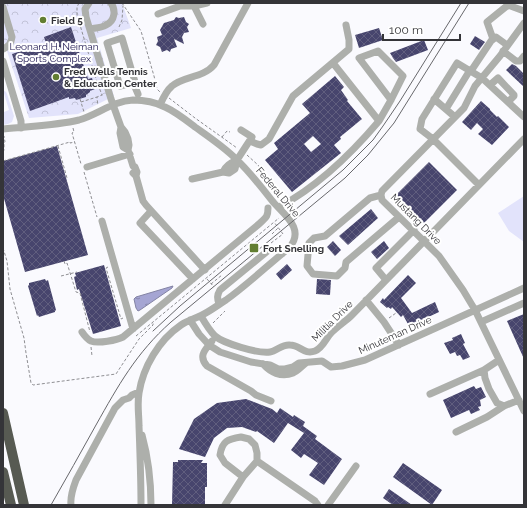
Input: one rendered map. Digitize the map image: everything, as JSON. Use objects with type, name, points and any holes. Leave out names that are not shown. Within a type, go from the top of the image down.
[{"type":"highway","points":[[3,413],[24,505]]},
{"type":"highway","points":[[3,472],[11,505]]},
{"type":"street","points":[[89,3],[85,13],[121,127],[120,133],[124,147],[129,152],[133,166],[133,173],[136,176],[143,201],[205,270]]},
{"type":"street","points":[[90,29],[106,26],[111,22],[114,15],[114,10],[111,3]]},
{"type":"street","points":[[158,14],[180,6],[194,6],[207,3]]},
{"type":"street","points":[[160,105],[167,92],[173,85],[203,74],[212,68],[248,3]]},
{"type":"street","points":[[493,39],[487,22],[508,5],[524,11]]},
{"type":"street","points":[[194,6],[203,24]]},
{"type":"street","points":[[3,7],[12,37],[12,42],[9,46],[3,49]]},
{"type":"street","name":"Mustang Drive","points":[[524,23],[475,86],[464,108],[382,191],[381,195],[382,200],[440,256],[475,310],[524,411]]},
{"type":"street","points":[[346,25],[349,49],[358,58],[391,100]]},
{"type":"street","points":[[446,109],[470,71],[493,39],[496,37],[516,61],[520,61],[524,56]]},
{"type":"street","points":[[135,82],[120,86],[107,43],[122,38],[135,82],[139,90],[138,97]]},
{"type":"street","points":[[250,141],[262,145],[269,139],[293,96],[349,49]]},
{"type":"street","points":[[279,207],[296,198],[337,166],[379,121],[391,100],[403,76],[378,51],[358,58]]},
{"type":"street","points":[[3,61],[6,85],[21,121],[21,128]]},
{"type":"street","points":[[333,63],[379,121]]},
{"type":"street","points":[[479,185],[433,139],[420,129],[422,120],[457,63],[482,78],[524,117]]},
{"type":"street","points":[[490,85],[498,78],[514,95],[508,102]]},
{"type":"street","name":"Federal Drive","points":[[3,129],[78,120],[94,115],[113,105],[138,97],[174,112],[238,160],[279,207],[296,230],[296,236],[293,244],[283,253],[228,298],[201,316],[180,326],[168,336],[157,349],[149,362],[139,392],[138,404],[141,505]]},
{"type":"street","points":[[434,99],[455,117]]},
{"type":"street","points":[[192,179],[198,181],[212,174],[223,172],[229,173],[235,169],[238,160],[252,137],[241,130]]},
{"type":"street","name":"Militia Drive","points":[[201,316],[208,328],[216,336],[228,343],[261,352],[273,351],[290,344],[305,351],[316,350],[524,138]]},
{"type":"street","points":[[87,167],[129,152]]},
{"type":"street","points":[[381,195],[370,198],[325,236],[314,238],[309,243],[307,266],[313,274],[337,276],[346,268],[346,262],[399,216]]},
{"type":"street","points":[[82,332],[91,341],[97,342],[124,337],[265,219],[272,200]]},
{"type":"street","points":[[151,211],[140,223],[193,279]]},
{"type":"street","points":[[102,221],[133,329]]},
{"type":"street","points":[[386,280],[376,268],[414,230]]},
{"type":"street","points":[[219,304],[217,299],[220,290],[270,249],[283,253]]},
{"type":"street","name":"Minuteman Drive","points":[[190,320],[199,334],[209,345],[220,352],[251,362],[270,365],[278,369],[293,367],[302,363],[322,361],[331,366],[342,366],[365,360],[524,288]]},
{"type":"street","points":[[366,300],[384,322],[399,345]]},
{"type":"street","points":[[481,322],[524,302]]},
{"type":"street","points":[[216,336],[203,354],[203,362],[251,390],[256,395],[271,401]]},
{"type":"street","points":[[320,347],[322,361]]},
{"type":"street","points":[[302,363],[305,351]]},
{"type":"street","points":[[430,394],[484,370],[499,360]]},
{"type":"street","points":[[484,370],[484,378],[489,389],[497,403],[504,406]]},
{"type":"street","points":[[71,505],[73,487],[76,480],[116,408],[123,400],[139,392]]},
{"type":"street","points":[[129,398],[138,404]]},
{"type":"street","points":[[456,432],[518,400]]},
{"type":"street","name":"Federal Drive","points":[[139,425],[147,451],[151,505]]},
{"type":"street","points":[[225,505],[243,477],[257,461],[255,445],[249,439],[241,437],[232,438],[225,442],[221,447],[220,455],[225,463],[243,477]]},
{"type":"street","points":[[257,461],[315,501],[318,505]]},
{"type":"street","points":[[328,505],[356,466]]},
{"type":"path","points":[[79,3],[76,15],[102,95],[81,102]]},
{"type":"path","points":[[122,3],[141,31],[157,89],[162,94]]},
{"type":"path","points":[[119,27],[122,20],[123,6]]},
{"type":"path","points":[[97,97],[98,107]]},
{"type":"path","points":[[168,97],[239,150]]},
{"type":"path","points":[[80,99],[84,113]]},
{"type":"path","points":[[222,137],[226,132],[230,132]]},
{"type":"path","points":[[3,152],[5,140]]},
{"type":"path","points":[[3,161],[58,145],[75,142]]},
{"type":"path","points":[[58,145],[67,178]]},
{"type":"path","points":[[247,155],[288,202]]},
{"type":"path","points":[[136,336],[280,217]]},
{"type":"path","points":[[272,234],[278,228]]},
{"type":"path","points":[[3,248],[7,261],[10,289],[24,338],[33,385],[116,374],[139,339],[153,325],[153,323]]},
{"type":"path","points":[[64,261],[64,264],[67,263],[76,292],[80,293],[92,337],[90,345],[92,356]]},
{"type":"path","points":[[61,276],[77,272]]},
{"type":"path","points":[[211,284],[222,274]]},
{"type":"path","points":[[207,278],[215,289]]},
{"type":"path","points":[[208,328],[225,311]]},
{"type":"path","points":[[384,322],[396,313]]},
{"type":"green space","name":"Leonard H. Neiman Sports Complex","points":[[3,3],[122,3],[131,28],[97,38],[114,96],[78,114],[29,118],[3,39]]},
{"type":"green space","points":[[3,90],[7,94],[14,116],[12,122],[3,125],[4,112],[9,110]]},
{"type":"green space","points":[[524,196],[524,242],[509,231],[498,213]]},
{"type":"water","points":[[173,286],[140,310],[138,311],[136,308],[134,299],[136,297]]},
{"type":"building","points":[[176,17],[184,17],[186,22],[189,24],[187,27],[189,32],[184,33],[182,37],[184,44],[174,39],[177,47],[171,49],[170,52],[167,50],[162,52],[160,47],[156,45],[158,41],[157,37],[162,35],[160,30],[164,23],[174,20]]},
{"type":"building","name":"Fred Wells Tennis & Education Center","points":[[71,27],[88,79],[92,78],[95,89],[90,91],[86,97],[76,100],[75,98],[69,99],[69,97],[30,111],[12,54],[46,43],[44,37]]},
{"type":"building","points":[[379,28],[383,40],[359,48],[355,35]]},
{"type":"building","points":[[475,36],[485,42],[479,50],[470,44]]},
{"type":"building","points":[[424,40],[428,50],[396,62],[390,53]]},
{"type":"building","points":[[512,64],[524,74],[524,87],[506,70]]},
{"type":"building","points":[[335,76],[344,87],[341,90],[348,100],[347,101],[362,119],[340,137],[341,139],[334,145],[341,153],[292,192],[265,160],[278,149],[274,143],[310,113],[302,104]],"holes":[[[313,136],[321,144],[311,152],[304,144]]]},
{"type":"building","points":[[481,101],[509,127],[492,145],[478,134],[483,129],[477,123],[471,130],[462,122]]},
{"type":"building","points":[[57,146],[88,255],[25,272],[3,195],[3,161]]},
{"type":"building","points":[[429,162],[457,190],[424,223],[396,195]]},
{"type":"building","points":[[371,209],[378,218],[348,245],[339,236]]},
{"type":"building","points":[[333,241],[341,250],[335,256],[327,247]]},
{"type":"building","points":[[384,241],[389,248],[377,259],[371,252]]},
{"type":"building","points":[[287,264],[292,270],[281,280],[276,274]]},
{"type":"building","points":[[104,265],[121,326],[93,334],[79,289],[77,290],[74,277],[76,276],[75,273]]},
{"type":"building","points":[[408,275],[416,283],[401,298],[412,313],[435,302],[439,312],[409,326],[403,315],[401,317],[392,307],[391,309],[388,307],[387,308],[380,302],[383,298],[384,300]]},
{"type":"building","points":[[45,279],[46,281],[48,280],[56,310],[55,312],[39,317],[38,315],[37,316],[28,286],[29,283]]},
{"type":"building","points":[[317,279],[331,280],[330,295],[316,294]]},
{"type":"building","points":[[524,314],[524,359],[507,321]]},
{"type":"building","points":[[461,334],[465,343],[463,344],[470,357],[463,360],[460,355],[457,356],[455,352],[450,354],[444,343],[453,340],[452,338]]},
{"type":"building","points":[[474,386],[476,389],[481,387],[486,397],[480,400],[481,406],[478,407],[480,410],[471,414],[469,410],[451,418],[443,400]]},
{"type":"building","points":[[246,399],[272,409],[277,413],[280,408],[293,417],[294,415],[305,422],[303,426],[317,436],[315,439],[342,459],[324,485],[309,475],[318,463],[304,454],[301,458],[291,450],[304,433],[288,423],[274,443],[257,431],[256,432],[242,427],[227,428],[214,438],[205,457],[179,449],[194,419],[217,403]]},
{"type":"building","points":[[178,460],[203,460],[201,463],[207,463],[205,505],[172,505],[173,462],[178,462]]},
{"type":"building","points":[[403,463],[442,490],[432,505],[393,477]]},
{"type":"building","points":[[389,489],[412,505],[393,505],[383,498]]},
{"type":"tram line","points":[[153,331],[180,306],[343,170],[373,140],[400,101],[461,3]]},
{"type":"tram line","points":[[51,505],[120,383],[138,358],[171,322],[345,178],[368,155],[394,123],[469,3]]},
{"type":"place","name":"Field 5","points":[[43,20]]},
{"type":"place","name":"Fred Wells Tennis & Education Center","points":[[56,77]]},
{"type":"place","name":"Fort Snelling","points":[[254,248]]}]
